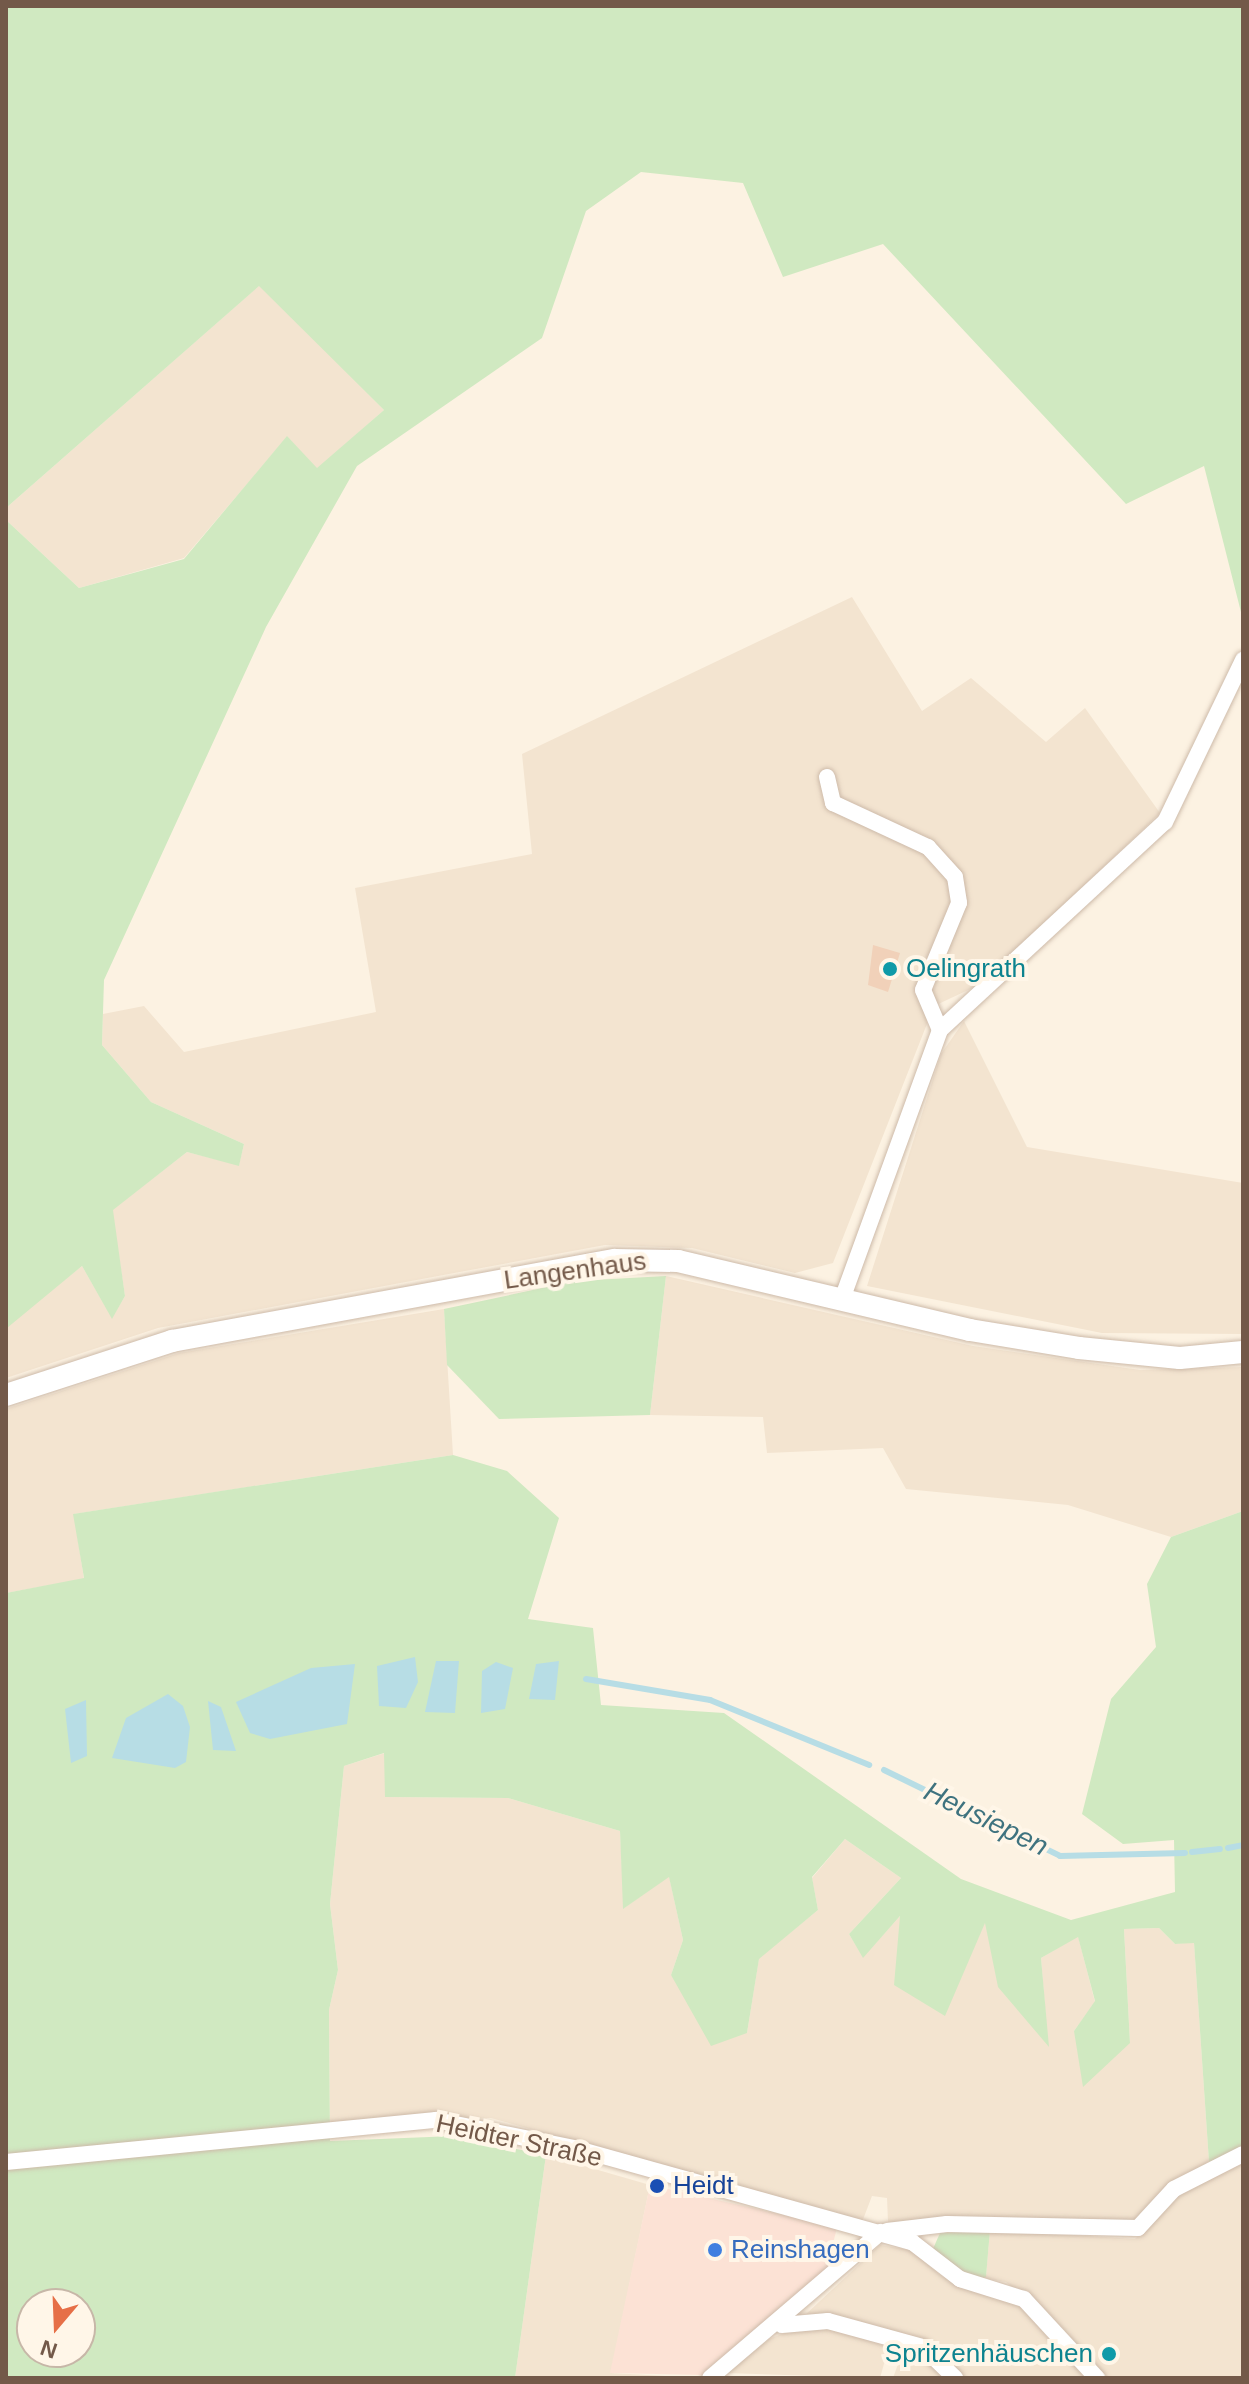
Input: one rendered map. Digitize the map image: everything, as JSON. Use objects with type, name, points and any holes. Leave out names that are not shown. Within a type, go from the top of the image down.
[{"type":"street","points":[[841,1302],[940,1030],[1165,822],[1243,660]]},
{"type":"street","points":[[827,777],[833,803],[921,843],[955,877],[959,903],[923,990],[940,1030]]},
{"type":"street","name":"Langenhaus","points":[[6,1395],[172,1341],[615,1260],[678,1261],[841,1302],[1079,1348],[1180,1358],[1243,1352]]},
{"type":"street","name":"Heidter Straße","points":[[6,2162],[436,2120],[578,2149],[704,2189],[881,2232]]},
{"type":"street","points":[[710,2378],[780,2325],[881,2232],[947,2224],[1138,2228],[1174,2189],[1243,2154]]},
{"type":"street","points":[[881,2232],[912,2242],[960,2279],[1024,2299],[1097,2378]]},
{"type":"street","points":[[780,2325],[828,2321],[923,2347],[955,2378]]},
{"type":"shaded area","points":[[260,285],[384,410],[317,469],[287,437],[184,558],[79,588],[6,520],[6,508]]},
{"type":"shaded area","points":[[852,597],[922,711],[971,678],[1046,742],[1085,708],[1160,813],[981,984],[934,1006],[833,1263],[795,1273],[692,1248],[605,1245],[158,1328],[6,1378],[6,1326],[82,1266],[112,1318],[125,1296],[112,1210],[187,1152],[239,1165],[244,1144],[151,1102],[102,1045],[103,1014],[144,1006],[184,1052],[376,1012],[355,888],[532,854],[522,754]]},
{"type":"shaded area","points":[[964,1021],[1027,1147],[1243,1183],[1243,1334],[1102,1333],[867,1286],[941,1054]]},
{"type":"shaded area","points":[[666,1276],[973,1346],[1140,1370],[1243,1367],[1243,1511],[1171,1537],[1068,1505],[906,1489],[883,1448],[767,1453],[763,1417],[650,1415]]},
{"type":"shaded area","points":[[444,1309],[453,1455],[74,1514],[84,1579],[6,1593],[6,1409],[179,1353]]},
{"type":"shaded area","points":[[385,1753],[386,1797],[508,1798],[620,1831],[624,1908],[669,1876],[683,1940],[671,1975],[747,2033],[759,1958],[818,1910],[812,1878],[845,1839],[901,1878],[849,1934],[863,1957],[901,1915],[944,2015],[985,1922],[1048,2045],[1041,1958],[1078,1936],[1095,2002],[1074,2031],[1130,2043],[1124,1929],[1159,1928],[1175,1944],[1194,1942],[1209,2162],[1156,2196],[1135,2220],[888,2222],[887,2198],[872,2196],[862,2222],[491,2118],[330,2125],[329,2010],[338,1970],[330,1904],[344,1766]]},
{"type":"shaded area","points":[[546,2155],[650,2185],[611,2373],[702,2378],[515,2378]]},
{"type":"shaded area","points":[[1243,2160],[1243,2378],[1107,2378],[1006,2282],[977,2277],[986,2276],[990,2230],[1135,2239],[1179,2195]]},
{"type":"shaded area","points":[[650,2185],[837,2227],[833,2244],[854,2253],[704,2375],[610,2373]]},
{"type":"shaded area","points":[[880,2245],[910,2250],[943,2277],[1011,2295],[1088,2378],[962,2378],[942,2358],[804,2316]]},
{"type":"shaded area","points":[[810,2323],[889,2346],[880,2378],[725,2373],[769,2339]]},
{"type":"shaded area","points":[[902,2353],[918,2353],[947,2378],[893,2378]]},
{"type":"green space","points":[[6,6],[1243,6],[1243,620],[1204,466],[1126,504],[883,244],[783,277],[743,183],[641,172],[586,211],[542,338],[357,466],[266,627],[104,980],[102,1045],[151,1102],[244,1144],[239,1166],[187,1152],[113,1210],[125,1296],[112,1319],[82,1266],[7,1328],[6,520],[79,588],[184,559],[287,436],[317,468],[384,410],[259,286],[6,508]]},
{"type":"green space","points":[[666,1276],[650,1415],[499,1419],[447,1365],[444,1309],[575,1281]]},
{"type":"green space","points":[[453,1455],[507,1471],[559,1518],[528,1619],[593,1628],[601,1705],[724,1713],[961,1879],[1071,1920],[1175,1892],[1174,1840],[1123,1844],[1082,1814],[1111,1699],[1156,1647],[1147,1584],[1171,1537],[1243,1511],[1243,2148],[1209,2162],[1194,1943],[1175,1944],[1159,1928],[1124,1929],[1130,2043],[1083,2087],[1074,2031],[1095,2001],[1078,1937],[1041,1958],[1049,2047],[998,1987],[985,1923],[945,2016],[894,1985],[900,1916],[863,1958],[849,1934],[901,1878],[845,1839],[812,1877],[818,1910],[759,1959],[747,2033],[711,2046],[671,1975],[683,1940],[669,1877],[623,1909],[620,1831],[508,1798],[385,1797],[384,1753],[344,1766],[330,1904],[338,1970],[329,2010],[330,2141],[454,2136],[546,2155],[515,2378],[6,2378],[6,1593],[84,1578],[73,1514]]},
{"type":"green space","points":[[990,2230],[986,2277],[976,2280],[932,2251],[940,2233]]},
{"type":"water","points":[[415,1657],[418,1682],[406,1708],[379,1706],[377,1666]]},
{"type":"water","points":[[436,1661],[459,1661],[455,1713],[425,1712]]},
{"type":"water","points":[[559,1661],[555,1700],[529,1699],[536,1664]]},
{"type":"water","points":[[496,1662],[513,1668],[505,1709],[481,1713],[482,1671]]},
{"type":"water","points":[[355,1664],[347,1724],[270,1739],[250,1733],[236,1702],[311,1668]]},
{"type":"water","points":[[168,1694],[183,1706],[190,1727],[186,1762],[175,1768],[112,1758],[126,1718]]},
{"type":"water","points":[[86,1700],[87,1756],[71,1763],[65,1709]]},
{"type":"water","points":[[208,1701],[221,1707],[236,1751],[213,1750]]},
{"type":"building","name":"Oelingrath","points":[[873,945],[900,953],[888,992],[868,985]]},
{"type":"waterway","name":"Heusiepen","points":[[586,1679],[710,1700],[869,1765]]},
{"type":"waterway","name":"Heusiepen","points":[[884,1770],[1060,1856],[1185,1853]]},
{"type":"waterway","name":"Heusiepen","points":[[1228,1848],[1243,1845]]},
{"type":"waterway","name":"Heusiepen","points":[[1192,1852],[1220,1849]]},
{"type":"place","name":"Oelingrath","points":[[890,969]]},
{"type":"place","name":"Heidt","points":[[657,2186]]},
{"type":"place","name":"Reinshagen","points":[[715,2250]]},
{"type":"place","name":"Spritzenhäuschen","points":[[1109,2354]]}]
